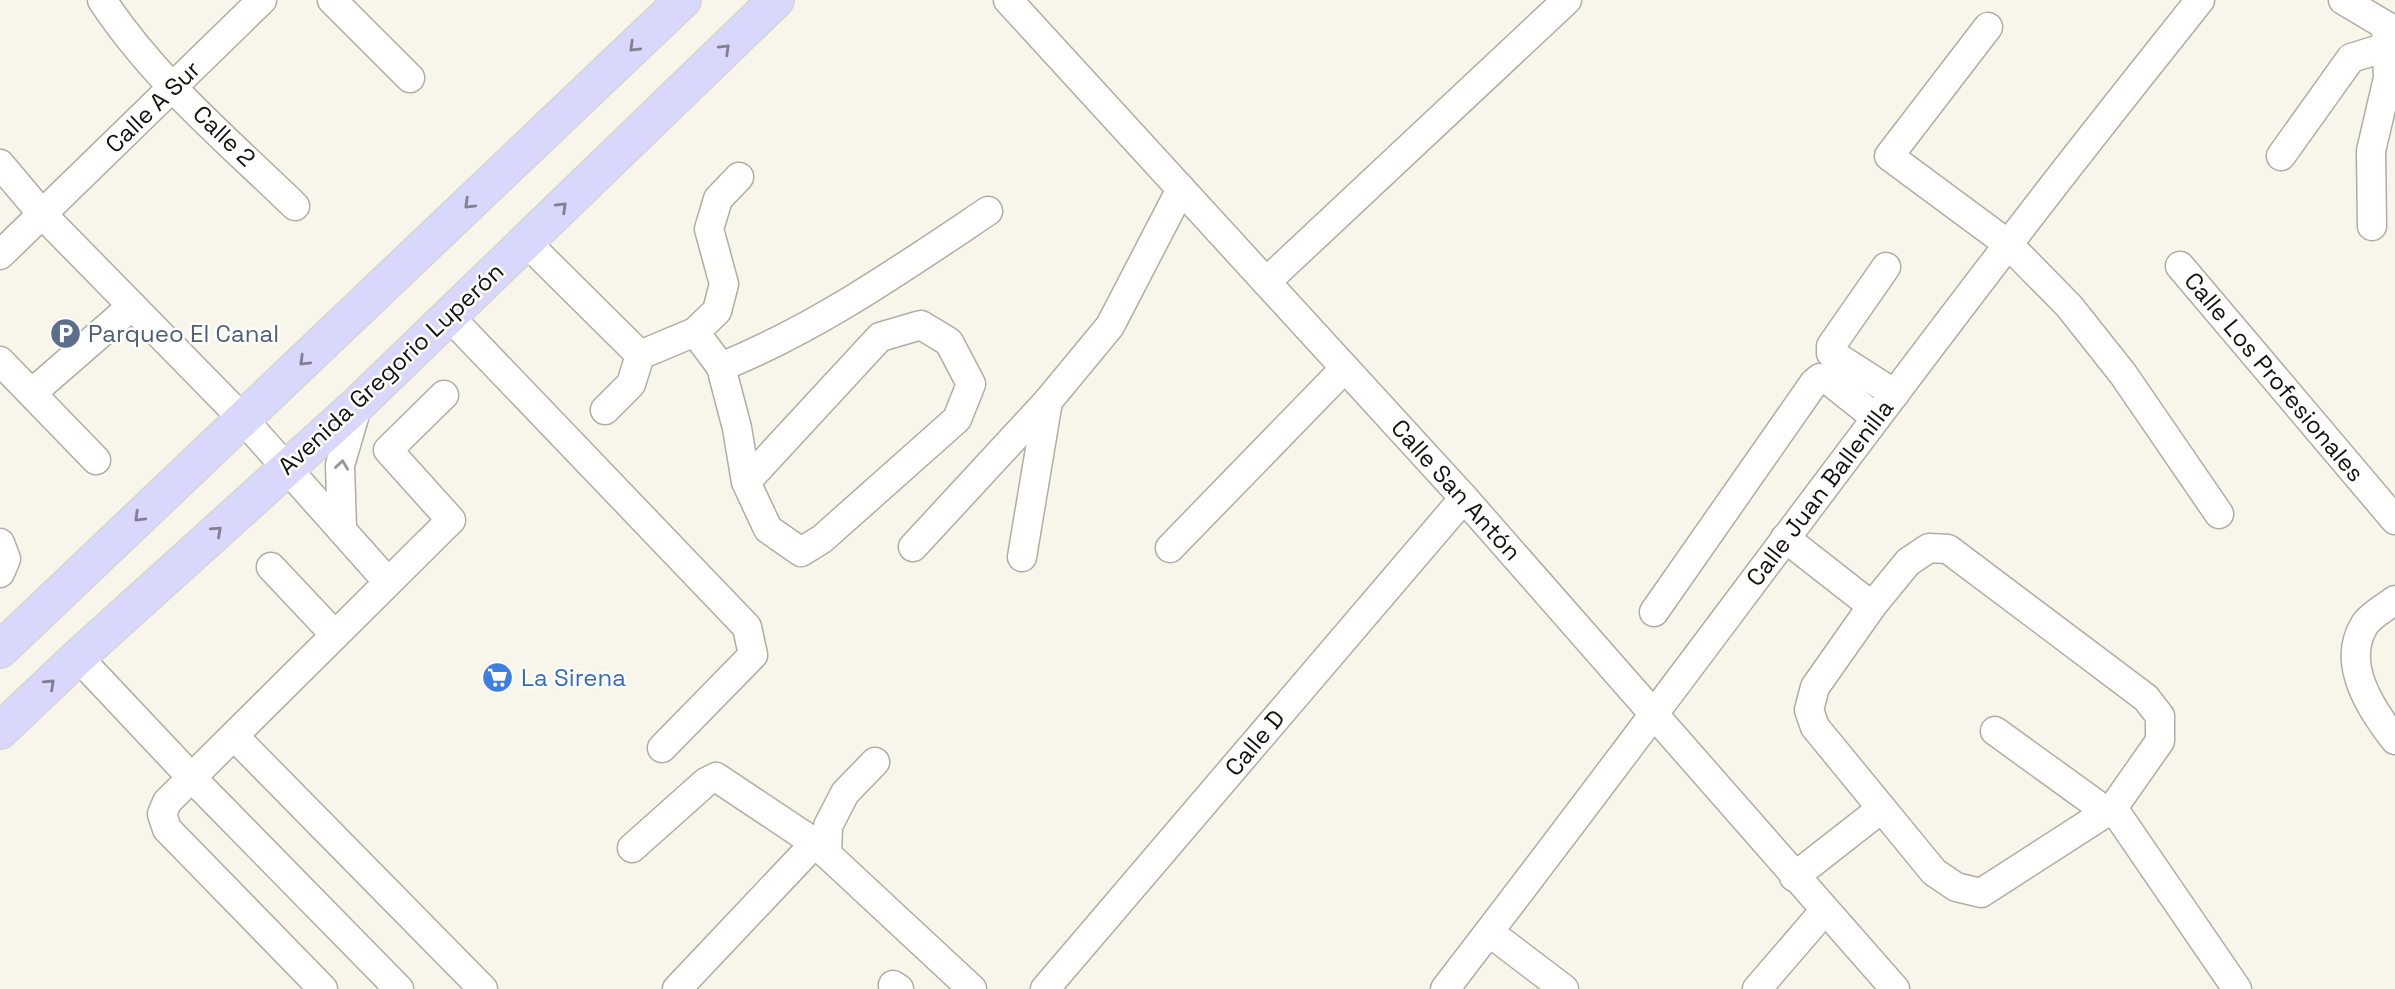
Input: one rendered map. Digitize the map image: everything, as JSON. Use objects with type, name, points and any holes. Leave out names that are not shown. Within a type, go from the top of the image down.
[{"type":"main road","points":[[0,650],[683,0]]},
{"type":"main road","name":"Avenida Gregorio Luperón","points":[[0,731],[358,404],[776,0]]},
{"type":"street","name":"Calle 2","points":[[102,0],[136,46],[173,87],[295,206]]},
{"type":"street","name":"Calle A Sur","points":[[0,255],[262,0]]},
{"type":"street","points":[[332,0],[410,78]]},
{"type":"street","name":"Calle San Antón","points":[[1008,0],[1464,498],[1895,989]]},
{"type":"street","points":[[1266,282],[1567,0]]},
{"type":"street","name":"Calle Juan Ballenilla","points":[[1445,989],[1655,715],[1785,538],[2008,244],[2200,0]]},
{"type":"street","points":[[2343,0],[2389,35]]},
{"type":"street","points":[[1988,27],[1889,156],[2008,244],[2069,306],[2123,374],[2219,514]]},
{"type":"street","points":[[2281,156],[2351,58],[2389,35]]},
{"type":"street","points":[[2372,226],[2371,151],[2388,78],[2389,35]]},
{"type":"street","points":[[0,164],[43,215],[243,419],[388,582]]},
{"type":"street","points":[[640,355],[695,332],[717,311],[724,284],[709,229],[718,199],[739,177]]},
{"type":"street","points":[[913,547],[1048,401],[1110,326],[1181,189]]},
{"type":"street","points":[[721,367],[755,353],[867,292],[988,211]]},
{"type":"street","points":[[526,242],[640,355]]},
{"type":"street","name":"Calle Los Profesionales","points":[[2180,266],[2395,520]]},
{"type":"street","points":[[1886,268],[1831,346],[1831,353],[1895,394]]},
{"type":"street","points":[[32,393],[132,306]]},
{"type":"street","points":[[449,316],[747,627],[753,655],[662,748]]},
{"type":"street","points":[[695,332],[721,367],[737,429],[746,482],[768,529],[801,551],[822,539],[957,419],[971,384],[949,342],[920,326],[880,337],[746,482]]},
{"type":"street","points":[[605,410],[631,384],[640,355]]},
{"type":"street","points":[[1654,612],[1810,387],[1838,357]]},
{"type":"street","points":[[0,361],[96,460]]},
{"type":"street","points":[[1170,548],[1345,368]]},
{"type":"street","points":[[1820,378],[1827,379],[1876,418]]},
{"type":"street","points":[[323,989],[167,829],[162,814],[167,803],[451,520],[388,450],[444,395]]},
{"type":"street","points":[[1022,557],[1048,401]]},
{"type":"street","points":[[342,528],[340,466],[358,404]]},
{"type":"street","name":"Calle D","points":[[1045,989],[1464,498]]},
{"type":"street","points":[[1785,538],[1872,606]]},
{"type":"street","points":[[0,543],[6,559],[0,573]]},
{"type":"street","points":[[1929,548],[1948,549],[2146,698],[2160,716],[2160,741],[2107,812],[1981,893],[1956,887],[1934,872],[1881,809],[1815,727],[1809,710],[1815,687],[1872,606],[1908,562],[1929,548]]},
{"type":"street","points":[[271,567],[335,635]]},
{"type":"street","points":[[2395,600],[2366,622],[2355,646],[2357,674],[2377,716],[2395,740]]},
{"type":"street","points":[[78,657],[192,778],[399,989]]},
{"type":"street","points":[[1995,732],[2107,812],[2237,989]]},
{"type":"street","points":[[234,736],[483,989]]},
{"type":"street","points":[[677,989],[821,849],[828,826],[845,793],[874,762]]},
{"type":"street","points":[[632,848],[706,782],[716,777],[821,849],[961,985]]},
{"type":"street","points":[[1794,877],[1881,809]]},
{"type":"street","points":[[2107,812],[2220,989]]},
{"type":"street","points":[[1756,989],[1825,911]]},
{"type":"street","points":[[1489,932],[1564,989]]},
{"type":"place","name":"Parqueo El Canal","points":[[65,334]]},
{"type":"place","name":"La Sirena","points":[[498,678]]}]
